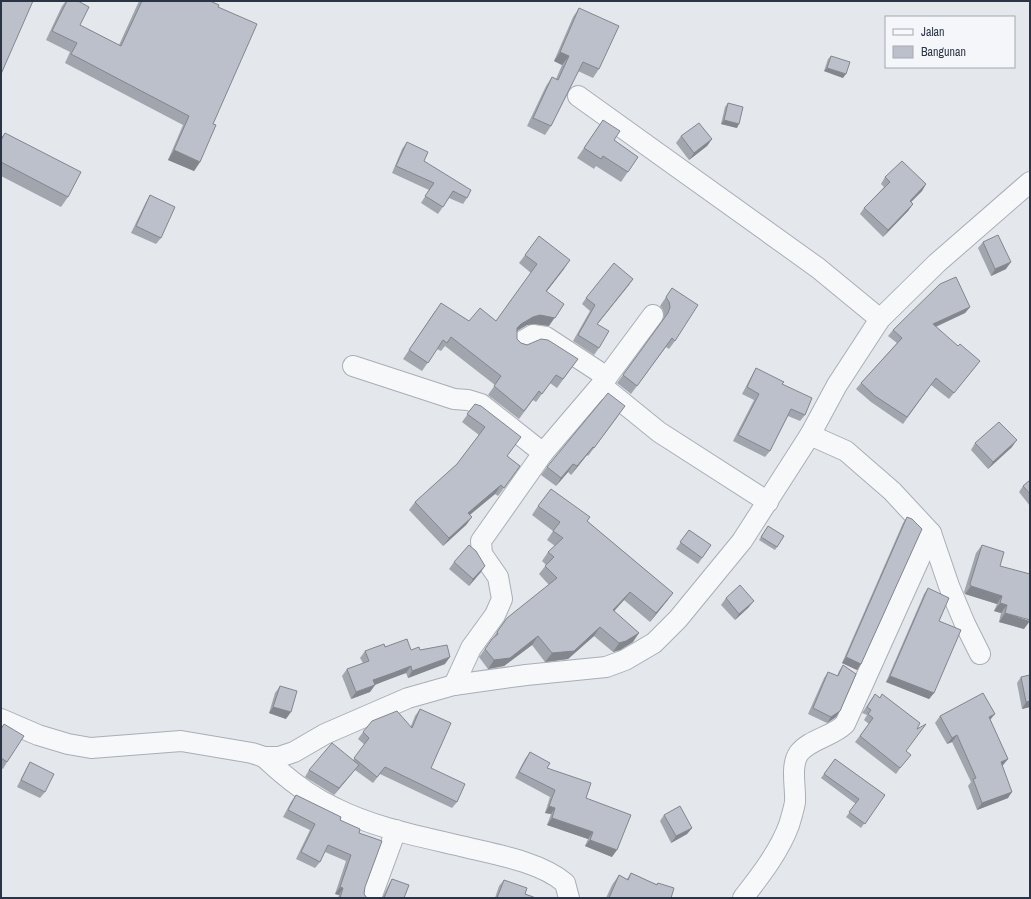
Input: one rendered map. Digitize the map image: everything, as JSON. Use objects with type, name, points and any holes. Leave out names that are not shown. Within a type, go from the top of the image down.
[{"type":"street","points":[[578,96],[818,268],[880,319]]},
{"type":"street","points":[[1,718],[38,735],[68,744],[91,748],[181,741],[252,753],[264,757],[279,757],[294,752],[326,734],[408,698],[454,685],[526,675],[588,670],[606,667],[625,660],[654,643],[678,619],[742,541],[810,435],[837,385],[880,319],[937,263],[1030,182]]},
{"type":"street","points":[[454,685],[470,648],[495,615],[502,599],[498,578],[482,554],[481,541],[544,453],[604,381],[653,315]]},
{"type":"street","points":[[521,342],[533,335],[546,337],[604,381],[659,432],[768,502]]},
{"type":"street","points":[[353,366],[454,399],[468,400],[481,404],[544,453]]},
{"type":"street","points":[[810,435],[846,451],[892,491],[931,533],[952,593],[980,654]]},
{"type":"street","points":[[743,898],[772,857],[789,825],[795,803],[795,764],[798,755],[804,748],[838,731],[845,724],[931,533]]},
{"type":"street","points":[[264,757],[285,776],[334,808],[396,830],[502,856],[550,872],[566,883],[569,898]]},
{"type":"street","points":[[371,898],[396,830]]},
{"type":"building","points":[[1,1],[33,1],[1,74]]},
{"type":"building","points":[[67,1],[78,1],[89,7],[80,25],[121,46],[142,1],[210,1],[219,5],[218,7],[257,24],[213,124],[216,125],[200,162],[174,150],[189,116],[71,54],[77,43],[52,31]]},
{"type":"building","points":[[579,8],[619,26],[599,69],[583,62],[551,126],[533,118],[552,77],[558,80],[569,56],[560,52]]},
{"type":"building","points":[[831,56],[850,62],[846,74],[827,68]]},
{"type":"building","points":[[728,103],[743,107],[739,124],[724,120]]},
{"type":"building","points":[[603,120],[620,131],[614,140],[638,157],[628,172],[603,156],[601,159],[584,148]]},
{"type":"building","points":[[699,123],[712,139],[694,153],[681,136]]},
{"type":"building","points":[[5,133],[81,172],[68,197],[1,162],[1,140]]},
{"type":"building","points":[[407,142],[428,152],[424,161],[471,190],[467,198],[453,191],[443,207],[425,196],[434,183],[396,166]]},
{"type":"building","points":[[902,161],[926,184],[910,201],[913,204],[888,230],[864,208],[890,182],[885,177]]},
{"type":"building","points":[[150,195],[175,207],[161,238],[136,226]]},
{"type":"building","points":[[998,235],[1011,262],[995,269],[983,242]]},
{"type":"building","points":[[539,236],[570,260],[546,291],[564,304],[555,318],[540,315],[521,324],[517,328],[517,339],[521,343],[527,345],[541,339],[548,340],[578,359],[563,379],[556,375],[542,394],[539,391],[524,411],[494,386],[501,376],[451,337],[447,343],[443,340],[428,363],[409,350],[441,303],[469,321],[480,308],[496,321],[537,264],[525,255]]},
{"type":"building","points":[[614,263],[633,279],[597,324],[609,331],[599,348],[578,335],[595,305],[586,298]]},
{"type":"building","points":[[956,277],[970,307],[933,324],[958,346],[960,344],[980,361],[954,393],[936,378],[907,417],[875,396],[861,383],[902,338],[893,330],[940,284]]},
{"type":"building","points":[[672,288],[698,305],[675,341],[672,338],[637,386],[623,375],[668,313],[670,307],[666,297]]},
{"type":"building","points":[[756,368],[784,382],[782,384],[812,398],[805,415],[791,409],[770,451],[738,435],[759,394],[747,387]]},
{"type":"building","points":[[608,393],[625,406],[594,448],[593,447],[577,466],[573,464],[561,478],[547,467]]},
{"type":"building","points":[[475,404],[481,406],[521,437],[507,456],[520,466],[504,488],[501,485],[468,513],[472,517],[449,538],[415,502],[457,464],[485,427],[467,414]]},
{"type":"building","points":[[999,422],[1017,440],[993,462],[975,443]]},
{"type":"building","points":[[1030,480],[1030,494],[1023,486]]},
{"type":"building","points":[[551,489],[590,517],[587,521],[673,593],[656,613],[630,592],[613,610],[639,633],[626,641],[619,643],[600,627],[574,651],[552,653],[538,636],[510,658],[494,660],[485,649],[492,639],[498,634],[497,632],[507,618],[557,578],[545,566],[554,557],[548,552],[563,538],[553,531],[560,522],[538,506]]},
{"type":"building","points":[[907,517],[912,519],[922,529],[861,664],[846,657]]},
{"type":"building","points":[[768,526],[784,536],[777,547],[761,537]]},
{"type":"building","points":[[689,530],[711,545],[702,558],[680,542]]},
{"type":"building","points":[[469,545],[476,551],[485,566],[473,579],[454,562]]},
{"type":"building","points":[[982,545],[1004,552],[1000,566],[1030,574],[1030,620],[1005,613],[1007,605],[1000,603],[1002,596],[971,586],[970,584]]},
{"type":"building","points":[[740,585],[754,601],[739,614],[726,598]]},
{"type":"building","points":[[928,588],[949,598],[939,621],[961,630],[934,693],[890,676]]},
{"type":"building","points":[[407,639],[411,650],[419,647],[420,650],[447,645],[450,657],[412,671],[411,666],[373,680],[375,685],[356,692],[347,669],[369,661],[365,651],[384,644],[385,647]]},
{"type":"building","points":[[843,665],[856,674],[840,711],[831,717],[813,708],[828,672],[838,676]]},
{"type":"building","points":[[1030,675],[1030,701],[1026,702],[1021,677]]},
{"type":"building","points":[[280,686],[297,691],[291,712],[273,707]]},
{"type":"building","points":[[983,693],[995,714],[989,717],[1008,759],[1001,762],[1012,792],[982,803],[973,779],[976,778],[957,735],[952,738],[940,716]]},
{"type":"building","points":[[875,694],[880,698],[882,694],[920,723],[917,729],[926,724],[906,751],[911,755],[900,768],[860,736],[873,718],[868,714],[871,710],[867,707]]},
{"type":"building","points":[[420,709],[451,723],[431,768],[465,784],[457,802],[385,767],[377,777],[354,758],[369,738],[363,732],[372,721],[397,711],[412,728]]},
{"type":"building","points":[[4,724],[24,736],[7,762],[1,758],[1,729]]},
{"type":"building","points":[[332,743],[359,765],[339,788],[309,770]]},
{"type":"building","points":[[530,752],[550,763],[547,768],[591,783],[586,798],[631,815],[617,850],[590,840],[593,832],[552,818],[555,808],[549,806],[555,790],[519,772]]},
{"type":"building","points":[[835,759],[885,795],[865,824],[849,812],[859,799],[824,774]]},
{"type":"building","points":[[30,762],[54,774],[45,792],[21,780]]},
{"type":"building","points":[[296,795],[341,817],[340,820],[360,829],[359,833],[382,841],[365,887],[364,894],[367,898],[340,898],[343,888],[340,887],[351,855],[328,845],[320,862],[301,852],[315,824],[288,810]]},
{"type":"building","points":[[680,806],[692,828],[676,836],[664,815]]},
{"type":"building","points":[[631,873],[657,885],[658,883],[674,888],[671,898],[609,898],[619,875],[628,880]]},
{"type":"building","points":[[392,879],[409,885],[404,898],[384,898]]},
{"type":"building","points":[[504,880],[527,888],[525,894],[536,898],[497,898]]}]
